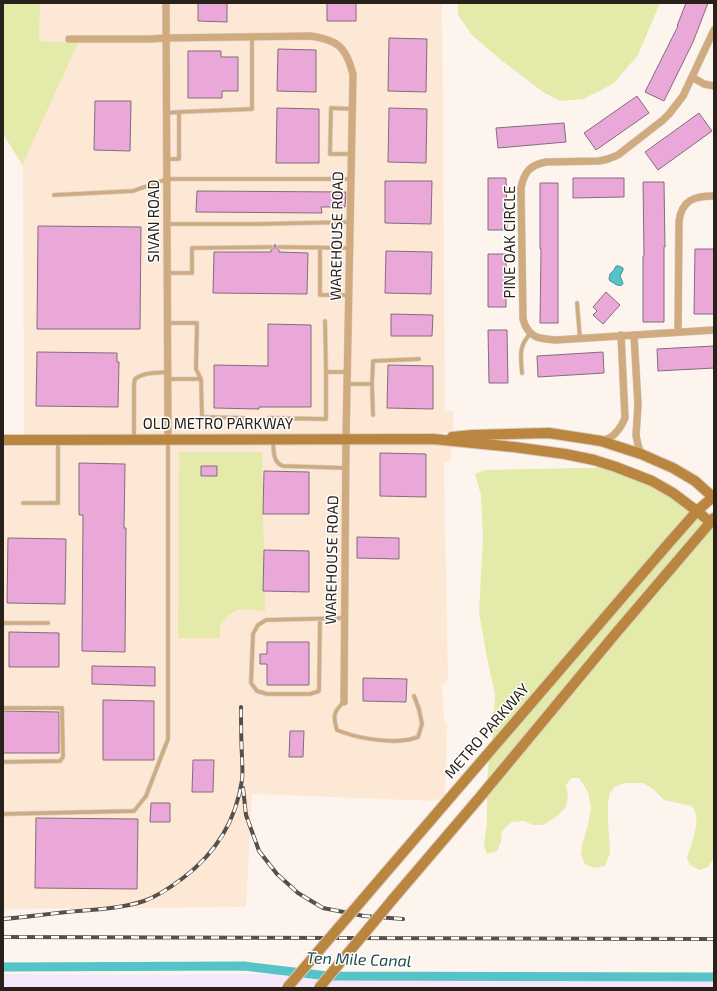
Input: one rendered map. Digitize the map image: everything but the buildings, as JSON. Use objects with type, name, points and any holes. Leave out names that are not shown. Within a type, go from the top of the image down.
[{"type":"main road","name":"OLD METRO PARKWAY","points":[[432,439],[473,434],[544,433],[601,441],[641,454],[673,468],[694,480],[714,497]]},
{"type":"main road","points":[[514,447],[514,442],[522,437],[544,433]]},
{"type":"main road","name":"OLD METRO PARKWAY","points":[[3,440],[432,439],[514,447],[565,454],[594,460],[616,467],[652,481],[673,493],[712,520]]},
{"type":"main road","name":"METRO PARKWAY","points":[[287,988],[657,556],[697,511],[714,497]]},
{"type":"main road","points":[[319,988],[480,797],[616,632],[712,520]]},
{"type":"street","name":"SIVAN ROAD","points":[[166,3],[168,440]]},
{"type":"street","name":"PINE OAK CIRCLE","points":[[530,334],[523,319],[521,188],[524,176],[528,170],[538,163],[608,159],[618,154],[658,124],[669,114],[682,96],[714,30]]},
{"type":"street","name":"WAREHOUSE ROAD","points":[[69,39],[310,36],[333,42],[343,49],[350,60],[353,74],[353,109],[347,372],[344,702]]},
{"type":"street","points":[[692,77],[704,84],[714,86]]},
{"type":"street","points":[[678,332],[678,222],[680,214],[685,204],[693,198],[714,196]]},
{"type":"street","points":[[530,334],[543,339],[714,330]]},
{"type":"street","points":[[601,441],[615,433],[625,418],[621,335]]},
{"type":"street","points":[[634,335],[638,406],[636,435],[641,454]]},
{"type":"street","points":[[623,365],[636,364]]},
{"type":"street","points":[[625,418],[638,418]]},
{"type":"lane","points":[[166,113],[252,109],[252,37]]},
{"type":"lane","points":[[352,154],[330,154],[330,108],[353,109]]},
{"type":"lane","points":[[167,159],[179,159],[179,112]]},
{"type":"lane","points":[[54,195],[133,190],[167,179],[351,179]]},
{"type":"lane","points":[[167,224],[350,222]]},
{"type":"lane","points":[[167,273],[192,273],[192,248],[271,247]]},
{"type":"lane","points":[[279,247],[350,248]]},
{"type":"lane","points":[[320,248],[320,295],[349,295]]},
{"type":"lane","points":[[577,303],[580,338]]},
{"type":"lane","points":[[269,418],[326,419],[325,321]]},
{"type":"lane","points":[[167,323],[197,323],[196,369],[201,379],[202,417],[244,418]]},
{"type":"lane","points":[[522,373],[521,350],[524,341],[530,334]]},
{"type":"lane","points":[[372,415],[373,361],[419,360]]},
{"type":"lane","points":[[326,372],[347,372]]},
{"type":"lane","points":[[134,440],[134,384],[135,379],[138,376],[146,374],[201,379]]},
{"type":"lane","points":[[347,384],[372,384]]},
{"type":"lane","points":[[273,439],[274,458],[283,466],[346,468]]},
{"type":"lane","points":[[23,504],[58,503],[58,440]]},
{"type":"lane","points":[[3,814],[134,811],[146,796],[168,740],[168,440]]},
{"type":"lane","points":[[320,619],[319,691],[310,694],[267,694],[256,691],[251,683],[253,634],[258,625],[266,620],[344,618]]},
{"type":"lane","points":[[3,623],[48,623]]},
{"type":"lane","points":[[344,702],[337,708],[334,717],[337,730],[367,739],[391,741],[406,740],[418,737],[422,724],[419,709],[414,696]]},
{"type":"lane","points":[[3,708],[62,708],[63,757],[60,761],[3,762]]},
{"type":"shaded area","points":[[35,3],[442,3],[445,411],[454,411],[453,432],[435,434],[434,444],[452,446],[450,461],[444,462],[448,680],[442,685],[444,719],[447,725],[445,795],[441,800],[434,799],[434,801],[252,794],[246,907],[3,909],[3,445],[24,435],[23,163]]},
{"type":"shaded area","points":[[3,974],[292,974],[280,988],[3,988]]},
{"type":"shaded area","points":[[305,974],[324,974],[313,988],[293,988]]},
{"type":"shaded area","points":[[337,974],[433,974],[464,978],[491,976],[714,979],[714,988],[326,988]]},
{"type":"green space","points":[[3,3],[40,3],[39,41],[78,43],[23,163],[23,166],[3,134]]},
{"type":"green space","points":[[458,3],[660,3],[638,55],[615,82],[583,99],[560,101],[543,92],[501,60],[472,35],[458,15]]},
{"type":"green space","points":[[179,452],[262,452],[265,611],[239,609],[229,615],[220,624],[220,638],[178,638]]},
{"type":"green space","points":[[603,468],[614,471],[649,485],[670,497],[690,512],[492,741],[495,694],[479,612],[483,538],[481,495],[475,474],[485,470]]},
{"type":"green space","points":[[698,518],[703,522],[487,781],[489,759]]},
{"type":"green space","points":[[714,526],[714,857],[708,867],[700,870],[690,865],[687,858],[696,826],[696,815],[692,806],[664,800],[653,789],[643,783],[624,783],[615,787],[610,792],[608,819],[610,853],[605,866],[594,868],[585,864],[581,855],[591,807],[588,792],[579,778],[571,778],[566,785],[568,796],[566,807],[556,817],[543,825],[533,825],[524,821],[511,822],[502,831],[501,842],[497,851],[487,854],[484,845],[487,822],[487,796]]},
{"type":"water","points":[[616,266],[623,268],[620,276],[623,283],[619,286],[609,279],[610,274]]},
{"type":"waterway","name":"Ten Mile Canal","points":[[3,967],[244,966],[328,976],[714,977]]},
{"type":"railway","points":[[3,919],[111,908],[136,903],[149,899],[164,891],[195,868],[215,847],[223,835],[235,809],[242,780],[241,707]]},
{"type":"railway","points":[[243,788],[246,815],[259,851],[277,874],[298,893],[323,908],[364,916],[403,919]]},
{"type":"railway","points":[[3,937],[714,939]]}]
